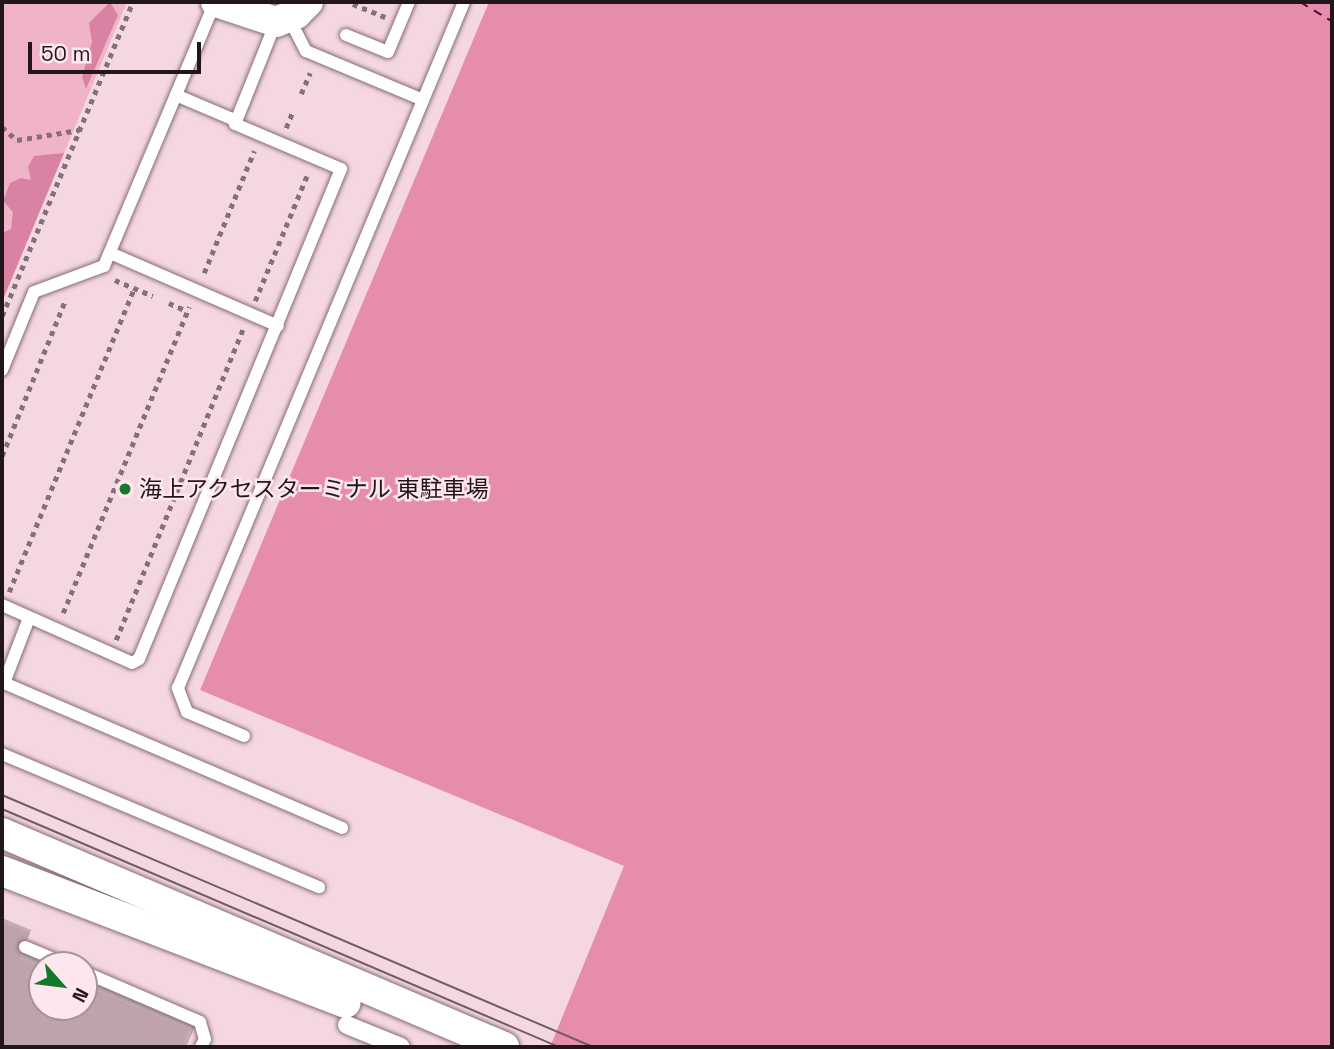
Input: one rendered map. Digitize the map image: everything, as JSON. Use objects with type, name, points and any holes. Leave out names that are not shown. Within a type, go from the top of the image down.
[{"type":"street","points":[[216,2],[291,14]]},
{"type":"street","points":[[2,833],[355,1007],[504,1047]]},
{"type":"street","points":[[2,871],[452,1047]]},
{"type":"street","points":[[355,1007],[401,1047]]},
{"type":"lane","points":[[2,370],[34,292],[104,266],[216,2]]},
{"type":"lane","points":[[346,35],[388,52],[409,2]]},
{"type":"lane","points":[[244,736],[187,712],[178,688],[464,2]]},
{"type":"lane","points":[[291,14],[306,51],[423,100]]},
{"type":"lane","points":[[237,121],[291,14]]},
{"type":"lane","points":[[4,602],[29,618],[132,663],[139,659],[341,169],[176,95]]},
{"type":"lane","points":[[110,253],[278,326]]},
{"type":"lane","points":[[29,618],[3,685],[342,828]]},
{"type":"lane","points":[[2,754],[318,887]]},
{"type":"lane","points":[[24,947],[34,951]]},
{"type":"lane","points":[[98,978],[200,1022],[207,1043]]},
{"type":"path","points":[[2,316],[132,2]]},
{"type":"path","points":[[353,4],[389,19]]},
{"type":"path","points":[[301,94],[310,73]]},
{"type":"path","points":[[284,132],[292,113]]},
{"type":"path","points":[[2,127],[17,140],[79,130]]},
{"type":"path","points":[[204,272],[254,150]]},
{"type":"path","points":[[254,303],[308,172]]},
{"type":"path","points":[[115,280],[153,296]]},
{"type":"path","points":[[4,602],[134,289]]},
{"type":"path","points":[[2,456],[68,293]]},
{"type":"path","points":[[61,620],[188,309],[169,303]]},
{"type":"path","points":[[113,647],[246,323]]},
{"type":"shaded area","points":[[2,2],[127,2],[2,302]]},
{"type":"shaded area","points":[[110,2],[118,15],[86,89],[82,77],[92,42],[89,23]]},
{"type":"shaded area","points":[[489,2],[1332,2],[1332,1047],[550,1047],[624,866],[200,690]]},
{"type":"shaded area","points":[[64,153],[2,302],[2,233],[11,229],[13,212],[3,201],[10,183],[21,178],[31,180],[28,167],[34,156]]},
{"type":"building","points":[[2,922],[30,933],[19,959],[28,963],[28,1021],[98,1021],[98,992],[189,1030],[182,1047],[2,1047]]},
{"type":"ferry route","points":[[1300,2],[1332,21]]},
{"type":"tram line","points":[[2,795],[593,1047]]},
{"type":"tram line","points":[[2,809],[559,1047]]},
{"type":"place","name":"海上アクセスターミナル 東駐車場","points":[[125,489]]}]
